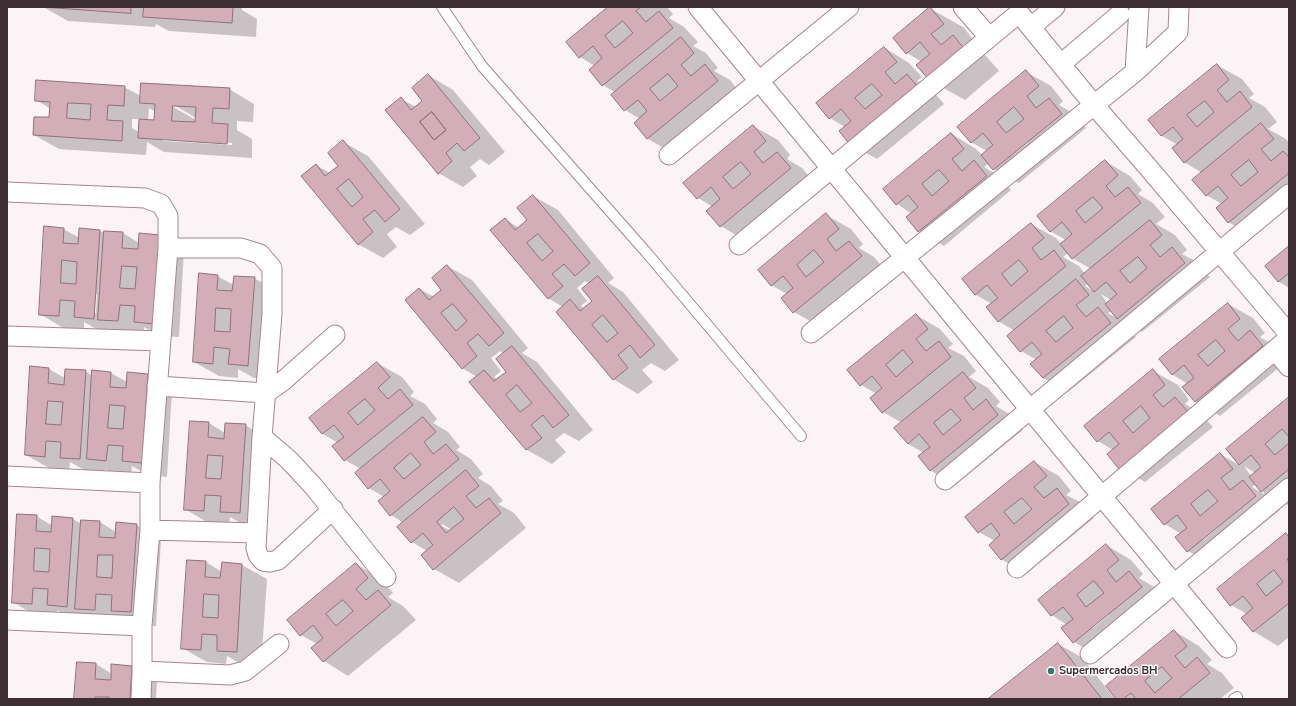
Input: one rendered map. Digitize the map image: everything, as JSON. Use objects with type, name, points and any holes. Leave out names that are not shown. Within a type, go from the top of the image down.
[{"type":"street","points":[[698,7],[1227,648]]},
{"type":"street","points":[[669,155],[758,80],[849,7]]},
{"type":"street","points":[[963,7],[989,38]]},
{"type":"street","points":[[1031,27],[1054,7]]},
{"type":"street","points":[[1135,72],[1139,7]]},
{"type":"street","points":[[811,333],[1135,72],[1178,32],[1179,7]]},
{"type":"street","points":[[739,245],[1019,13],[1094,105],[1289,334]]},
{"type":"street","points":[[1061,64],[1120,14]]},
{"type":"street","points":[[7,192],[145,198],[161,204],[168,216],[168,248],[150,483],[150,530],[142,626],[141,699]]},
{"type":"street","points":[[945,480],[1289,194]]},
{"type":"street","points":[[168,248],[241,248],[260,254],[272,268],[272,314],[256,534],[256,548],[258,555],[263,561],[270,562],[278,560],[333,509]]},
{"type":"street","points":[[157,386],[266,393],[335,335]]},
{"type":"street","points":[[7,336],[161,342]]},
{"type":"street","points":[[1017,568],[1282,344],[1289,367]]},
{"type":"street","points":[[262,437],[289,460],[333,509],[386,577]]},
{"type":"street","points":[[7,476],[150,483]]},
{"type":"street","points":[[1090,654],[1289,488]]},
{"type":"street","points":[[150,530],[256,534]]},
{"type":"street","points":[[7,620],[142,626]]},
{"type":"street","points":[[142,671],[230,675],[245,671],[279,644]]},
{"type":"lane","points":[[442,7],[482,66],[646,252],[801,436]]},
{"type":"building","points":[[42,7],[131,7],[131,13]]},
{"type":"building","points":[[144,7],[233,7],[232,23],[143,17]]},
{"type":"building","points":[[608,7],[641,7],[636,11],[646,22],[659,11],[673,28],[602,86],[589,70],[602,58],[593,46],[579,58],[566,42]],"holes":[[[623,21],[633,33],[615,48],[605,36]]]},
{"type":"building","points":[[930,7],[944,24],[931,34],[941,45],[953,35],[966,51],[930,81],[916,65],[930,54],[920,42],[906,54],[893,38]]},
{"type":"building","points":[[681,37],[694,53],[681,65],[691,76],[705,64],[718,81],[647,139],[634,123],[647,111],[638,100],[624,111],[611,95]],"holes":[[[668,74],[678,86],[660,101],[650,89]]]},
{"type":"building","points":[[884,47],[897,62],[885,72],[895,84],[907,74],[920,90],[851,146],[839,131],[851,121],[841,109],[829,119],[816,103]],"holes":[[[872,84],[882,95],[865,109],[855,98]]]},
{"type":"building","points":[[1217,64],[1229,80],[1217,90],[1227,102],[1240,91],[1252,107],[1184,163],[1172,148],[1183,139],[1173,127],[1161,136],[1148,120]],"holes":[[[1205,101],[1214,112],[1197,127],[1187,115]]]},
{"type":"building","points":[[1026,70],[1039,86],[1027,96],[1036,108],[1049,98],[1062,114],[993,170],[981,155],[993,145],[983,133],[971,143],[957,127]],"holes":[[[1014,107],[1024,119],[1006,133],[997,122]]]},
{"type":"building","points":[[428,74],[480,138],[464,151],[457,143],[446,153],[452,161],[438,174],[385,110],[401,97],[411,110],[422,101],[412,88]],"holes":[[[432,112],[446,130],[434,140],[420,122]]]},
{"type":"building","points":[[36,80],[125,86],[124,106],[108,105],[107,120],[123,121],[122,141],[33,135],[34,117],[49,117],[50,102],[35,101]],"holes":[[[68,103],[91,104],[90,120],[67,118]]]},
{"type":"building","points":[[141,83],[230,88],[229,109],[213,108],[212,123],[228,124],[227,144],[138,138],[139,119],[154,120],[155,104],[140,103]],"holes":[[[173,106],[196,107],[195,122],[172,121]]]},
{"type":"building","points":[[432,112],[446,130],[434,140],[420,122]]},
{"type":"building","points":[[1261,123],[1274,139],[1261,149],[1271,161],[1283,151],[1289,157],[1289,173],[1228,223],[1216,208],[1228,198],[1218,186],[1206,196],[1192,180]],"holes":[[[1249,160],[1258,172],[1241,186],[1231,175]]]},
{"type":"building","points":[[753,125],[766,141],[754,152],[763,163],[777,152],[791,168],[720,227],[706,211],[720,199],[711,187],[697,199],[683,183]],"holes":[[[741,162],[751,174],[733,189],[723,177]]]},
{"type":"building","points":[[951,133],[964,149],[952,159],[962,171],[974,160],[987,176],[918,232],[906,217],[918,207],[908,195],[896,205],[883,189]],"holes":[[[939,170],[949,181],[932,196],[922,184]]]},
{"type":"building","points":[[343,140],[400,209],[385,222],[375,210],[363,219],[373,232],[358,245],[301,176],[316,164],[325,176],[338,166],[328,153]],"holes":[[[349,179],[363,197],[352,207],[337,189]]]},
{"type":"building","points":[[1105,160],[1118,175],[1106,186],[1115,197],[1128,187],[1141,203],[1072,259],[1060,244],[1072,234],[1062,222],[1050,232],[1037,216]],"holes":[[[1093,197],[1103,208],[1085,223],[1076,211]]]},
{"type":"building","points":[[533,195],[590,263],[575,276],[564,264],[552,274],[563,286],[548,299],[490,230],[505,218],[515,230],[527,220],[517,208]],"holes":[[[538,234],[553,251],[542,261],[527,243]]]},
{"type":"building","points":[[826,213],[839,229],[827,239],[836,251],[849,241],[862,256],[793,313],[781,298],[793,288],[783,276],[771,286],[758,270]],"holes":[[[814,250],[824,262],[806,277],[797,265]]]},
{"type":"building","points":[[1150,220],[1162,235],[1150,245],[1160,257],[1172,247],[1185,263],[1117,319],[1105,304],[1117,294],[1106,282],[1094,292],[1081,276]],"holes":[[[1138,257],[1147,268],[1130,283],[1120,271]]]},
{"type":"building","points":[[1031,223],[1044,238],[1032,248],[1041,260],[1054,250],[1066,266],[998,322],[986,307],[998,298],[987,285],[975,295],[962,279]],"holes":[[[1019,260],[1028,271],[1011,286],[1002,274]]]},
{"type":"building","points":[[44,226],[64,228],[63,243],[78,244],[79,228],[100,230],[94,319],[74,317],[75,301],[60,300],[59,316],[39,315]],"holes":[[[62,260],[77,262],[76,284],[61,283]]]},
{"type":"building","points":[[104,231],[123,232],[122,248],[138,249],[139,233],[160,235],[154,324],[134,322],[135,306],[120,305],[118,321],[98,320]],"holes":[[[122,266],[137,267],[135,289],[120,288]]]},
{"type":"building","points":[[1289,246],[1289,273],[1278,282],[1265,266]]},
{"type":"building","points":[[447,265],[504,333],[489,346],[478,334],[467,343],[477,356],[462,369],[405,300],[419,288],[429,300],[441,290],[432,278]],"holes":[[[453,304],[467,321],[456,331],[441,313]]]},
{"type":"building","points":[[199,273],[218,275],[217,290],[232,291],[234,276],[255,277],[248,366],[228,364],[230,349],[214,347],[213,364],[193,362]],"holes":[[[216,308],[231,309],[230,332],[215,331]]]},
{"type":"building","points":[[598,276],[655,345],[640,358],[630,345],[618,355],[628,368],[613,380],[556,312],[570,299],[580,311],[592,301],[582,289]],"holes":[[[603,315],[618,333],[607,342],[592,325]]]},
{"type":"building","points":[[1076,279],[1089,295],[1076,305],[1086,317],[1098,307],[1111,323],[1043,378],[1030,364],[1042,354],[1032,342],[1020,352],[1007,336]],"holes":[[[1064,316],[1073,328],[1056,342],[1046,331]]]},
{"type":"building","points":[[1228,303],[1240,319],[1228,329],[1238,341],[1250,330],[1263,346],[1195,402],[1182,387],[1194,378],[1184,365],[1172,375],[1159,359]],"holes":[[[1216,340],[1225,351],[1208,366],[1198,355]]]},
{"type":"building","points":[[916,314],[928,329],[916,339],[926,351],[939,341],[951,357],[882,413],[870,398],[882,388],[872,376],[860,386],[847,370]],"holes":[[[903,350],[913,362],[896,377],[886,365]]]},
{"type":"building","points":[[512,346],[569,415],[553,428],[543,415],[531,425],[542,438],[526,450],[469,382],[484,370],[494,381],[506,372],[496,359]],"holes":[[[517,385],[532,403],[520,412],[506,395]]]},
{"type":"building","points":[[377,362],[390,377],[378,388],[388,399],[400,389],[413,405],[344,461],[332,446],[344,437],[334,425],[322,434],[309,418]],"holes":[[[365,399],[375,410],[358,425],[348,413]]]},
{"type":"building","points":[[30,366],[49,368],[48,383],[64,385],[65,369],[86,370],[80,459],[60,458],[61,442],[46,441],[45,457],[25,455]],"holes":[[[48,401],[63,402],[61,425],[46,424]]]},
{"type":"building","points":[[1153,369],[1165,385],[1153,395],[1163,407],[1175,397],[1188,412],[1119,469],[1107,454],[1119,444],[1109,432],[1097,442],[1084,426]],"holes":[[[1141,406],[1150,418],[1133,433],[1123,421]]]},
{"type":"building","points":[[92,370],[111,372],[110,387],[126,388],[127,372],[148,374],[142,463],[122,461],[123,446],[108,445],[106,461],[87,459]],"holes":[[[110,405],[125,406],[123,429],[108,428]]]},
{"type":"building","points":[[963,372],[976,388],[964,398],[973,410],[986,399],[998,415],[930,471],[918,456],[930,447],[919,434],[908,444],[894,428]],"holes":[[[951,409],[961,420],[943,435],[934,423]]]},
{"type":"building","points":[[1289,397],[1289,437],[1282,429],[1265,444],[1275,455],[1289,443],[1289,469],[1261,492],[1249,477],[1261,467],[1251,455],[1239,465],[1226,449]]},
{"type":"building","points":[[423,417],[436,432],[424,442],[433,454],[446,444],[459,459],[390,516],[378,501],[390,491],[380,479],[368,489],[355,473]],"holes":[[[411,453],[421,465],[404,479],[394,468]]]},
{"type":"building","points":[[190,421],[209,422],[208,437],[224,439],[225,423],[246,424],[240,513],[220,512],[221,496],[205,495],[204,511],[184,510]],"holes":[[[208,455],[223,456],[221,479],[206,478]]]},
{"type":"building","points":[[1220,453],[1233,469],[1221,478],[1230,490],[1243,480],[1256,496],[1187,552],[1175,537],[1187,528],[1177,515],[1164,525],[1151,509]],"holes":[[[1208,490],[1218,501],[1200,516],[1191,504]]]},
{"type":"building","points":[[1034,461],[1047,476],[1034,487],[1044,498],[1057,488],[1069,504],[1001,560],[989,545],[1000,535],[991,523],[978,533],[965,517]],"holes":[[[1022,498],[1032,509],[1014,524],[1004,512]]]},
{"type":"building","points":[[466,470],[479,486],[466,496],[476,508],[489,498],[501,513],[433,570],[421,555],[433,545],[423,533],[411,543],[397,527]],"holes":[[[454,507],[464,519],[446,533],[437,522]]]},
{"type":"building","points":[[17,514],[37,515],[36,531],[51,532],[52,516],[73,518],[67,607],[47,605],[48,589],[33,588],[32,604],[12,603]],"holes":[[[35,548],[50,549],[49,572],[34,571]]]},
{"type":"building","points":[[81,520],[100,521],[99,537],[115,538],[116,522],[137,524],[131,612],[111,611],[112,595],[96,594],[95,610],[75,609]],"holes":[[[98,555],[113,555],[112,578],[97,577]]]},
{"type":"building","points":[[1286,533],[1289,537],[1289,557],[1287,559],[1289,562],[1289,603],[1253,632],[1241,618],[1253,608],[1243,596],[1230,606],[1217,589]],"holes":[[[1274,570],[1283,582],[1266,596],[1257,584]]]},
{"type":"building","points":[[1106,544],[1119,560],[1107,570],[1116,582],[1129,571],[1142,587],[1073,643],[1061,628],[1073,619],[1063,607],[1051,616],[1038,600]],"holes":[[[1094,581],[1104,593],[1086,607],[1077,595]]]},
{"type":"building","points":[[187,560],[206,561],[205,577],[220,578],[222,562],[242,564],[237,652],[217,651],[217,635],[202,634],[201,650],[181,649]],"holes":[[[204,594],[219,595],[218,618],[203,617]]]},
{"type":"building","points":[[356,563],[368,578],[356,589],[366,600],[378,590],[391,605],[323,662],[311,648],[323,638],[313,625],[300,636],[287,620]],"holes":[[[343,600],[353,611],[336,626],[326,614]]]},
{"type":"building","points":[[1174,630],[1187,646],[1175,656],[1185,668],[1197,657],[1210,673],[1178,699],[1136,699],[1131,693],[1123,699],[1116,699],[1106,686]],"holes":[[[1162,667],[1172,678],[1155,693],[1145,681]]]},
{"type":"building","name":"Supermercados BH","points":[[1058,643],[1102,699],[988,699]]},
{"type":"building","points":[[77,662],[96,663],[95,679],[111,680],[111,664],[132,666],[130,699],[95,697],[94,699],[74,699]]},
{"type":"place","name":"Supermercados BH","points":[[1051,671]]}]
